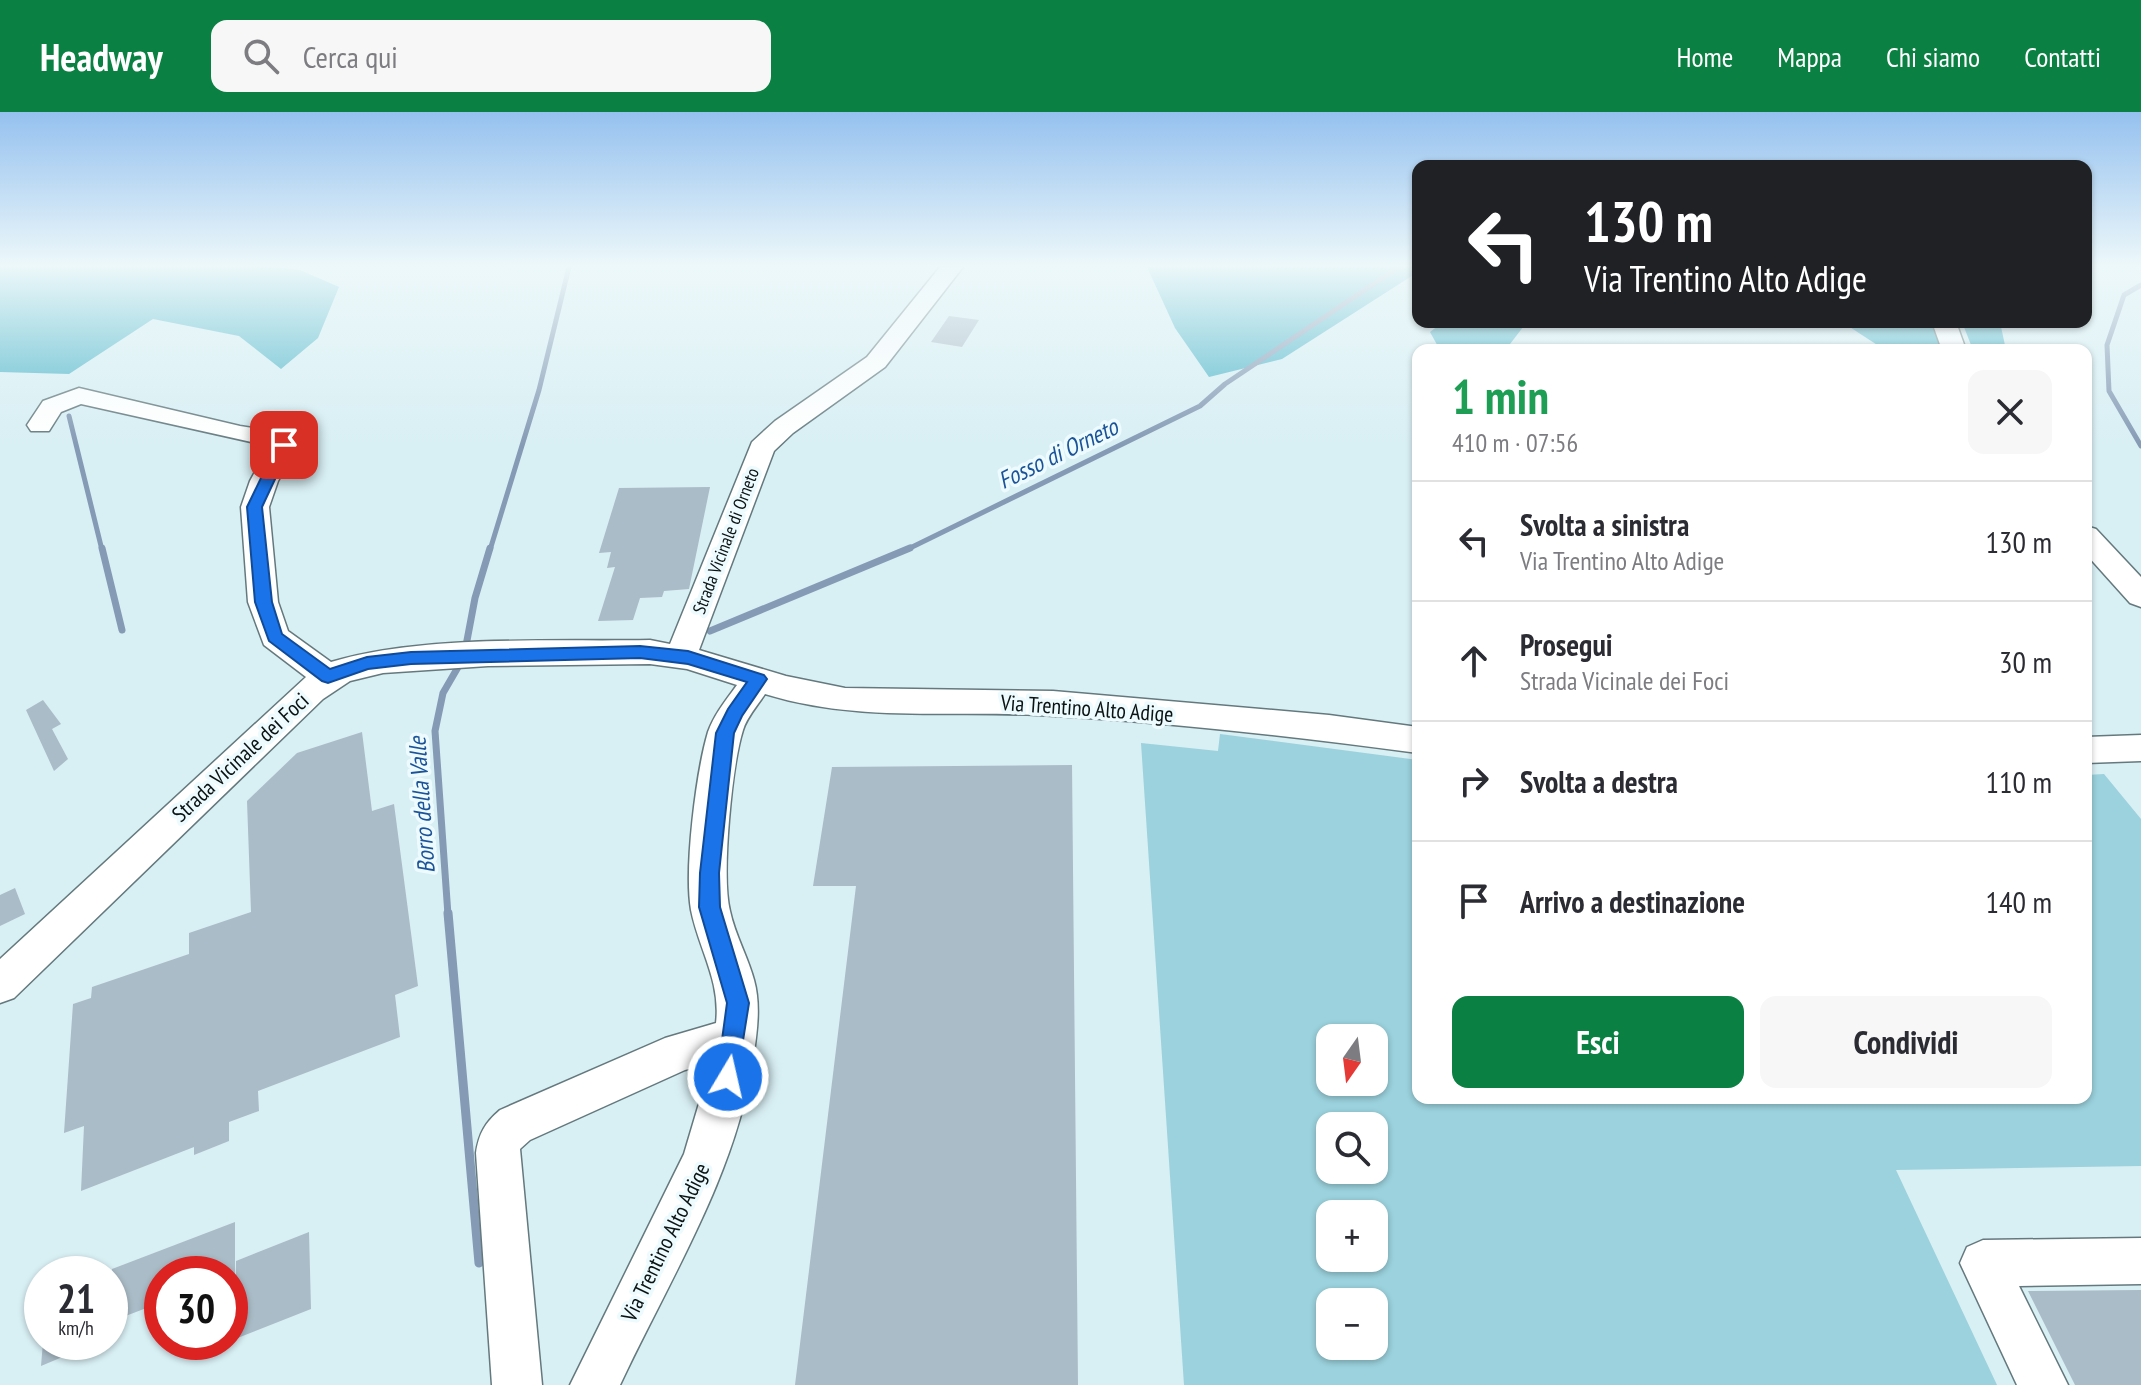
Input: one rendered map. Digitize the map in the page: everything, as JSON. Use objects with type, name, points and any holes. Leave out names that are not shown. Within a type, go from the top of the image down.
[{"type":"street","name":"Strada Vicinale di Orneto","points":[[681,656],[762,448],[784,427],[876,362],[904,326]]},
{"type":"street","points":[[40,425],[52,407],[79,396],[240,434],[281,440],[283,448],[264,481],[255,507],[263,602],[275,637],[328,677]]},
{"type":"street","points":[[2092,543],[2141,596]]},
{"type":"street","name":"Strada Vicinale dei Foci","points":[[0,985],[328,677],[367,663],[424,657],[640,652],[681,656]]},
{"type":"street","name":"Via Trentino Alto Adige","points":[[681,656],[814,695],[855,701],[1065,704],[1329,728],[1412,739]]},
{"type":"street","name":"Via Trentino Alto Adige","points":[[595,1385],[701,1172],[726,1090],[734,1037],[736,990],[710,907],[709,885],[725,733],[758,679]]},
{"type":"street","points":[[2092,750],[2141,748]]},
{"type":"street","points":[[518,1384],[498,1153],[500,1139],[515,1125],[680,1052],[734,1037]]},
{"type":"street","points":[[2043,1385],[1983,1263],[2141,1261]]},
{"type":"shaded area","points":[[0,326],[142,326],[69,374],[0,372]]},
{"type":"shaded area","points":[[190,326],[323,326],[318,338],[281,369],[239,336]]},
{"type":"shaded area","points":[[1333,326],[1282,359],[1209,377],[1175,328]]},
{"type":"shaded area","points":[[1435,328],[1522,328],[1510,344],[1437,344],[1430,332]]},
{"type":"shaded area","points":[[1851,328],[1936,328],[1942,344],[1876,344]]},
{"type":"shaded area","points":[[1964,328],[2001,328],[2005,344],[1971,344]]},
{"type":"shaded area","points":[[1220,734],[1412,759],[1412,1104],[2092,1104],[2092,775],[2104,774],[2141,819],[2141,1166],[1896,1170],[1997,1385],[1184,1385],[1141,743],[1218,751]]},
{"type":"building","points":[[942,326],[975,326],[962,347],[931,342]]},
{"type":"building","points":[[710,487],[689,589],[664,591],[662,597],[640,598],[633,620],[598,621],[615,567],[607,568],[611,552],[599,553],[619,488]]},
{"type":"building","points":[[43,700],[61,724],[52,729],[68,759],[54,771],[26,710]]},
{"type":"building","points":[[362,732],[372,811],[394,804],[418,986],[395,995],[400,1037],[258,1091],[259,1111],[229,1122],[229,1141],[194,1155],[194,1147],[81,1191],[84,1126],[64,1133],[73,1004],[91,998],[92,987],[189,954],[189,933],[251,912],[247,801],[297,753]]},
{"type":"building","points":[[1072,765],[1078,1385],[795,1385],[856,886],[813,886],[832,767]]},
{"type":"building","points":[[15,888],[25,914],[0,926],[0,895]]},
{"type":"building","points":[[235,1222],[235,1256],[146,1256]]},
{"type":"building","points":[[309,1232],[311,1309],[248,1334],[248,1256]]},
{"type":"building","points":[[144,1257],[144,1309],[128,1315],[128,1263]]},
{"type":"building","points":[[2141,1290],[2141,1385],[2075,1385],[2028,1291]]},
{"type":"building","points":[[42,1360],[55,1360],[41,1366]]},
{"type":"waterway","name":"Borro della Valle","points":[[490,550],[539,390],[555,326]]},
{"type":"waterway","name":"Fosso di Orneto","points":[[906,550],[1200,406],[1225,384],[1311,326]]},
{"type":"waterway","points":[[2113,326],[2107,345],[2109,391],[2141,446]]},
{"type":"waterway","points":[[69,416],[102,550]]},
{"type":"waterway","points":[[102,548],[122,630]]},
{"type":"waterway","name":"Borro della Valle","points":[[465,651],[475,598],[490,548]]},
{"type":"waterway","name":"Fosso di Orneto","points":[[710,631],[910,548]]},
{"type":"waterway","name":"Borro della Valle","points":[[448,915],[435,731],[443,693],[461,662]]},
{"type":"waterway","name":"Borro della Valle","points":[[448,913],[479,1263]]},
{"type":"route","points":[[284,445],[256,499],[255,534],[263,602],[275,637],[328,677],[367,663],[411,658],[640,652],[688,658],[758,679],[730,720],[725,733],[709,873],[710,907],[733,977],[738,1003],[728,1077]]}]
